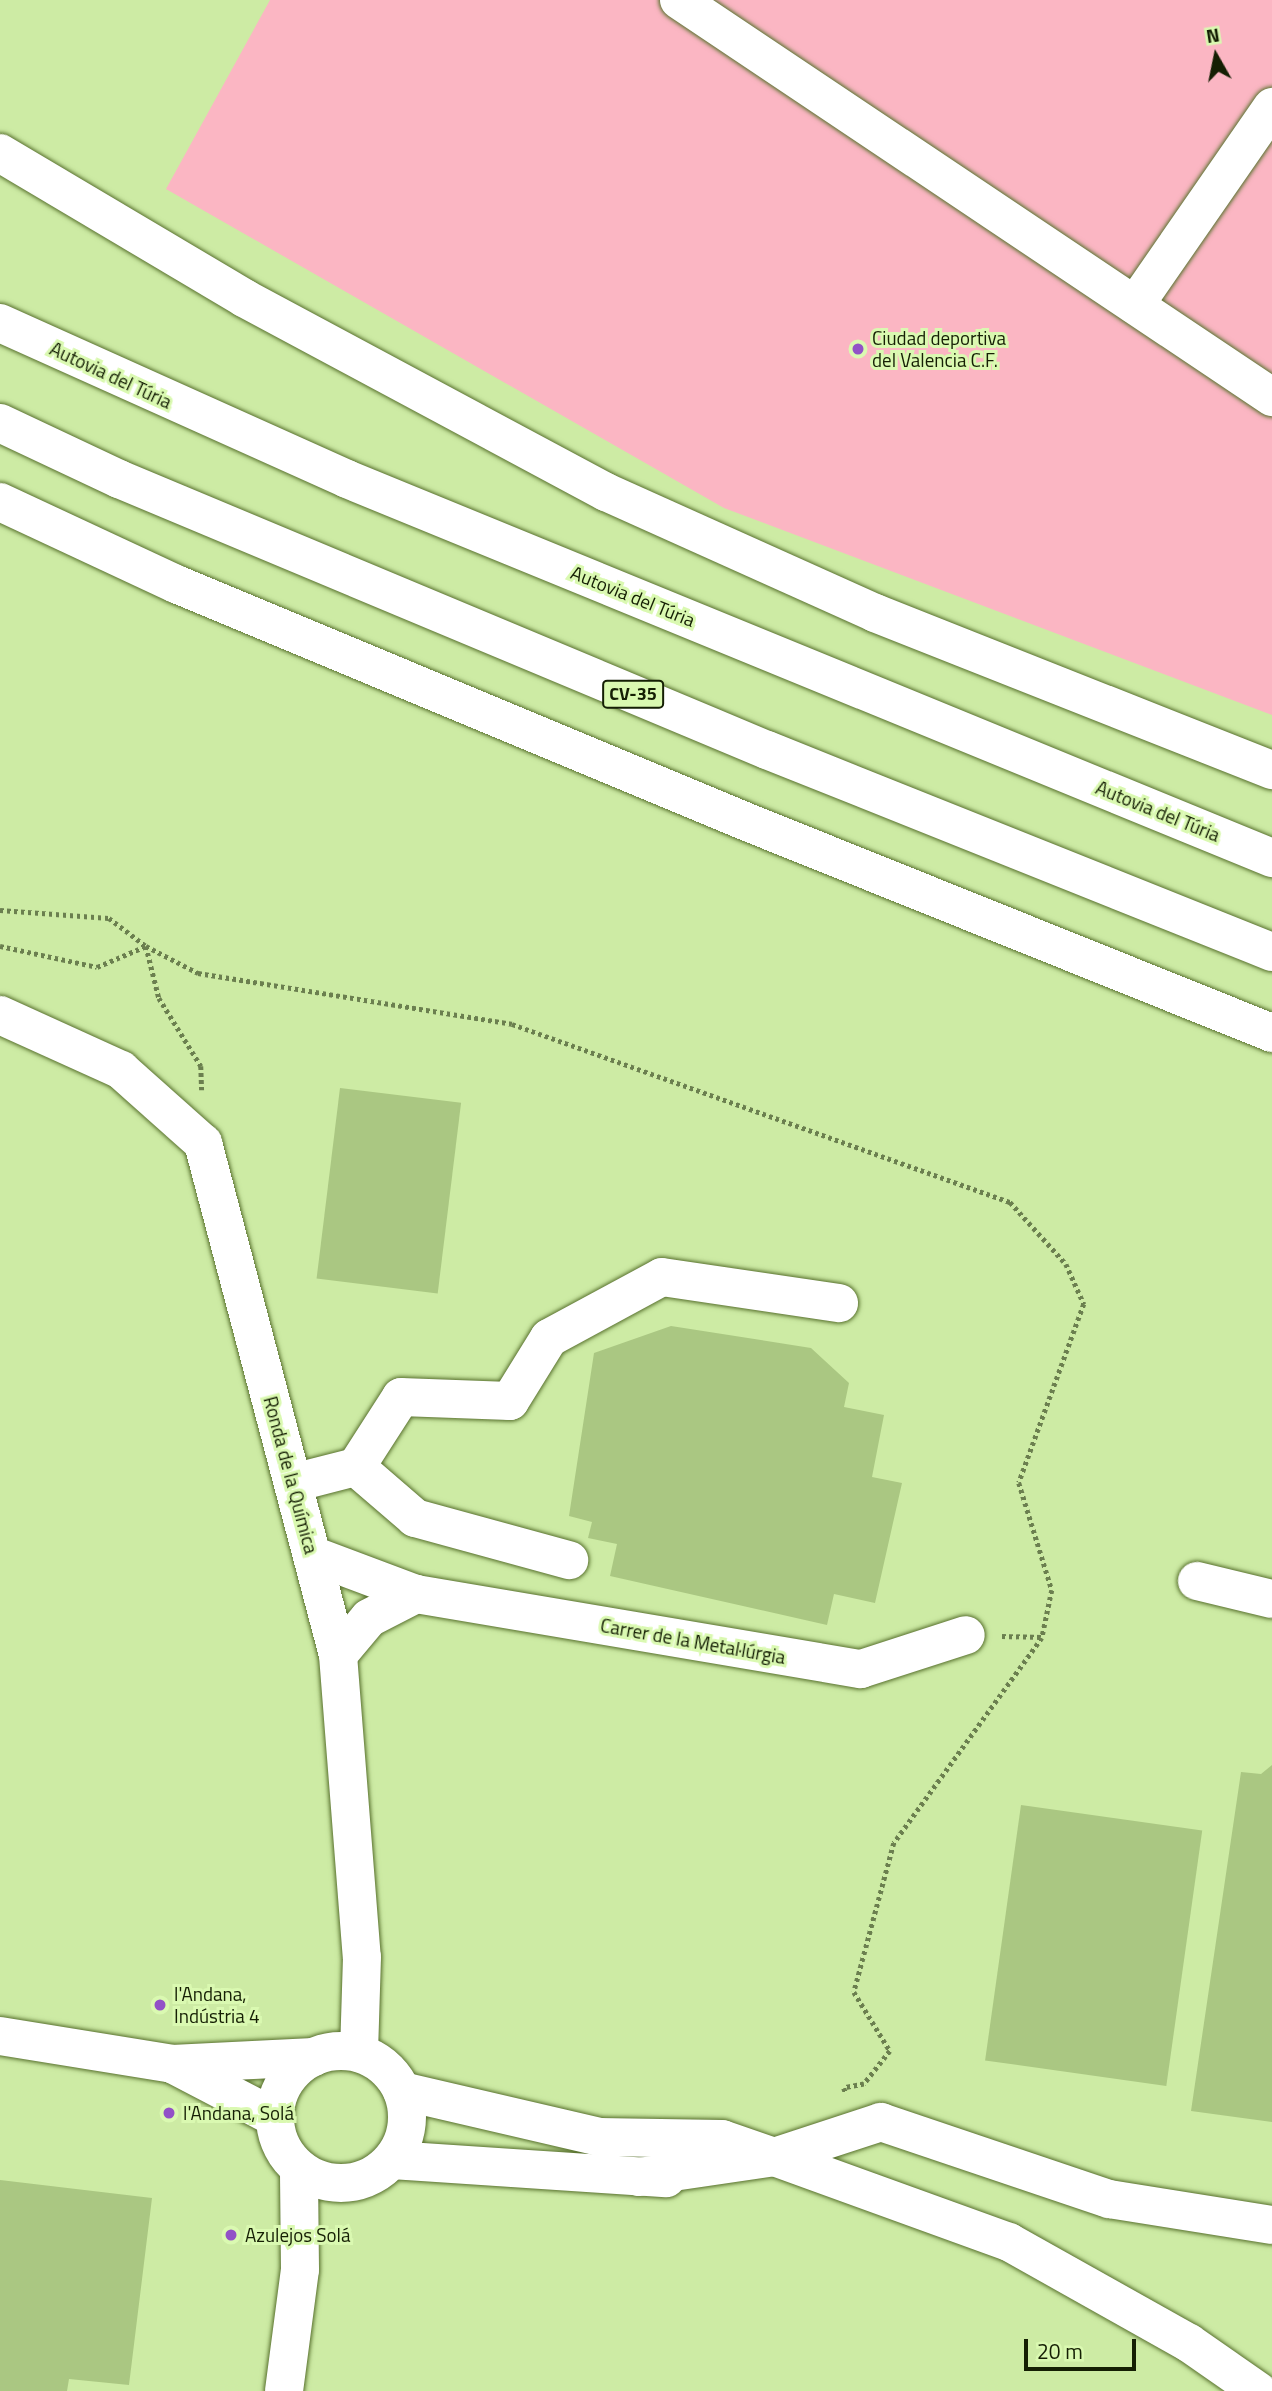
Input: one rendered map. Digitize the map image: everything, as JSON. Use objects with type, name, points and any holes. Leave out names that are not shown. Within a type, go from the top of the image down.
[{"type":"main road","points":[[679,0],[1272,397]]},
{"type":"main road","points":[[1135,305],[1272,107]]},
{"type":"main road","points":[[0,153],[244,298],[606,492],[875,613],[1272,770]]},
{"type":"main road","name":"Autovia del Túria","points":[[0,323],[347,479],[1272,858]]},
{"type":"main road","name":"CV-35","points":[[0,423],[119,479],[766,750],[1272,952]]},
{"type":"main road","points":[[0,502],[176,584],[1139,982],[1272,1033]]},
{"type":"main road","points":[[1139,982],[1272,1046]]},
{"type":"main road","points":[[0,1015],[121,1070],[203,1143]]},
{"type":"main road","name":"Ronda de la Química","points":[[203,1143],[338,1655],[362,1957],[359,2053]]},
{"type":"main road","points":[[293,1483],[356,1467],[401,1397],[510,1401],[549,1338],[662,1278],[839,1303]]},
{"type":"main road","points":[[356,1467],[415,1518],[569,1560]]},
{"type":"main road","name":"Carrer de la Metal·lúrgia","points":[[312,1555],[416,1594],[861,1669],[966,1635]]},
{"type":"main road","points":[[1197,1581],[1272,1599]]},
{"type":"main road","points":[[338,1655],[369,1618],[416,1594]]},
{"type":"main road","points":[[0,2036],[172,2064],[314,2057],[335,2050],[359,2053],[385,2067],[402,2091],[407,2127],[392,2160],[368,2179],[338,2184],[299,2170],[280,2147],[274,2117],[285,2081],[314,2057]]},
{"type":"main road","points":[[172,2064],[274,2117]]},
{"type":"main road","points":[[402,2091],[599,2137],[722,2139],[774,2157],[1009,2242],[1189,2343],[1258,2391]]},
{"type":"main road","points":[[639,2177],[774,2157],[855,2128],[881,2122],[1109,2199],[1272,2225]]},
{"type":"main road","points":[[392,2160],[639,2177],[842,2182]]},
{"type":"main road","points":[[284,2391],[300,2270],[299,2170]]},
{"type":"main road","points":[[300,2270],[338,2184]]},
{"type":"path","points":[[0,910],[109,918],[146,946],[198,973],[512,1024],[1010,1202],[1066,1264],[1084,1304],[1019,1483],[1052,1590],[1042,1637],[894,1843],[854,1992],[890,2051],[864,2084],[844,2088],[855,2128]]},
{"type":"path","points":[[0,946],[97,967],[146,946]]},
{"type":"path","points":[[146,946],[159,998],[201,1066],[203,1143]]},
{"type":"shaded area","name":"Ciudad deportiva del Valencia C.F.","points":[[270,0],[1272,0],[1272,715],[724,508],[166,189]]},
{"type":"building","points":[[340,1088],[461,1103],[438,1293],[317,1279]]},
{"type":"building","points":[[671,1326],[811,1348],[849,1383],[844,1407],[884,1415],[872,1477],[902,1483],[875,1603],[834,1594],[827,1625],[610,1576],[617,1544],[588,1538],[592,1522],[569,1516],[594,1353]]},
{"type":"building","points":[[1272,1765],[1272,2122],[1191,2111],[1241,1772],[1261,1774]]},
{"type":"building","points":[[1021,1805],[1202,1830],[1166,2086],[985,2060]]},
{"type":"building","points":[[0,2180],[152,2198],[129,2385],[69,2379],[67,2391],[0,2391]]},
{"type":"place","name":"Ciudad deportiva del Valencia C.F.","points":[[858,349]]},
{"type":"place","name":"l'Andana, Indústria 4","points":[[160,2005]]},
{"type":"place","name":"l'Andana, Solá","points":[[169,2113]]},
{"type":"place","name":"Azulejos Solá","points":[[231,2235]]}]
